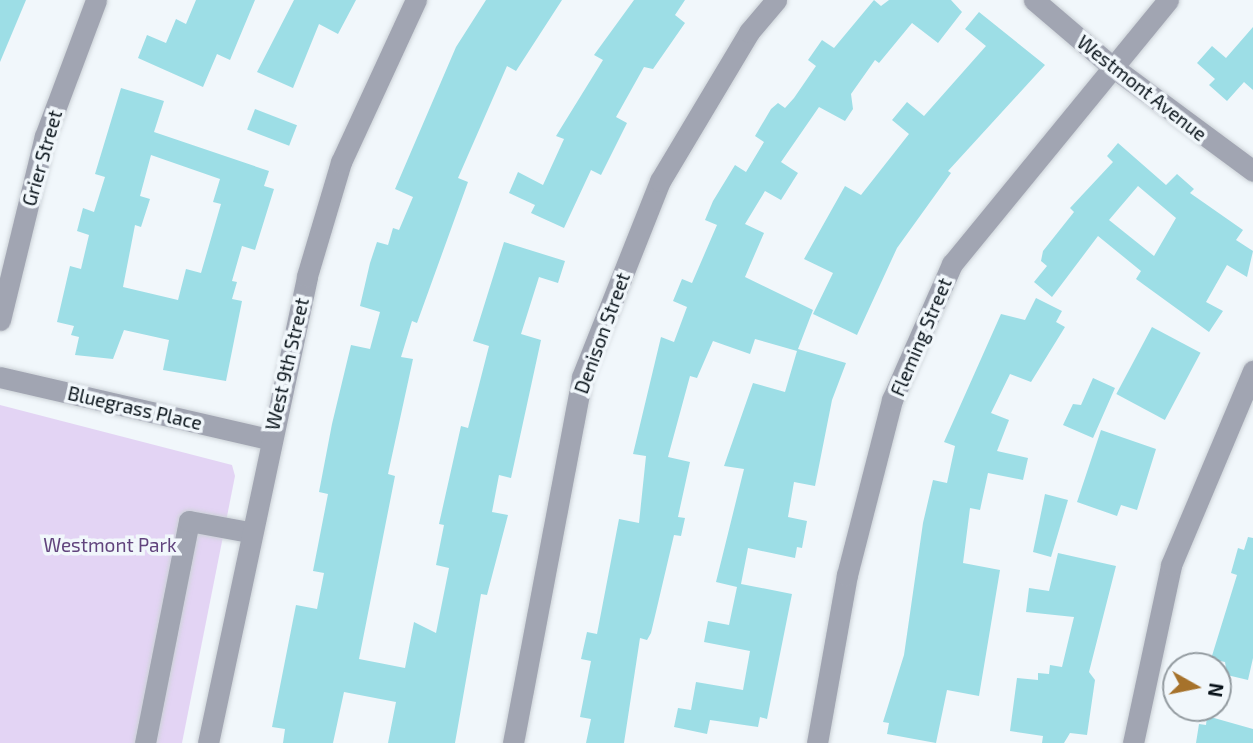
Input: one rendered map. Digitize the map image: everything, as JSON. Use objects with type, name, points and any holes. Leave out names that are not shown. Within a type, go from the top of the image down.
[{"type":"street","name":"Grier Street","points":[[0,320],[45,136],[96,0]]},
{"type":"street","name":"West 9th Street","points":[[208,743],[269,439],[341,162],[416,0]]},
{"type":"street","name":"Denison Street","points":[[513,743],[582,377],[660,181],[749,32],[776,0]]},
{"type":"street","name":"Westmont Avenue","points":[[1034,0],[1110,65],[1253,171]]},
{"type":"street","name":"Fleming Street","points":[[817,743],[847,575],[892,400],[952,264],[1110,65],[1168,0]]},
{"type":"street","points":[[1133,743],[1171,565],[1253,371]]},
{"type":"street","name":"Bluegrass Place","points":[[0,377],[269,439]]},
{"type":"street","points":[[145,743],[189,521],[249,532]]},
{"type":"green space","name":"Westmont Park","points":[[0,405],[232,465],[235,476],[182,743],[0,743]]},
{"type":"building","points":[[0,0],[26,0],[0,62]]},
{"type":"building","points":[[196,0],[255,0],[230,60],[217,54],[203,87],[138,58],[147,35],[166,43],[176,19],[186,24]]},
{"type":"building","points":[[294,0],[356,0],[338,34],[319,24],[293,88],[257,72]]},
{"type":"building","points":[[486,0],[562,0],[516,71],[507,66],[458,178],[468,182],[417,323],[412,321],[401,357],[413,359],[388,474],[395,476],[359,659],[405,668],[414,622],[436,633],[449,568],[436,565],[444,525],[439,524],[461,426],[468,428],[489,346],[473,341],[504,242],[565,261],[558,283],[539,277],[521,334],[541,340],[511,478],[499,475],[492,512],[508,515],[487,595],[481,594],[455,743],[388,743],[396,702],[344,692],[333,743],[283,743],[285,729],[272,727],[296,605],[317,609],[324,573],[313,571],[328,494],[319,492],[332,424],[351,345],[370,349],[380,312],[360,306],[370,263],[377,242],[388,245],[393,228],[399,230],[413,197],[395,189],[456,47]]},
{"type":"building","points":[[634,0],[685,0],[675,15],[685,23],[653,69],[644,67],[616,117],[627,123],[601,175],[591,170],[564,228],[531,213],[535,205],[509,193],[518,172],[543,185],[564,139],[556,136],[603,60],[594,55]]},
{"type":"building","points":[[874,0],[881,6],[889,0],[951,0],[962,12],[938,43],[912,23],[879,63],[875,60],[851,94],[853,109],[845,121],[819,107],[781,162],[798,173],[781,200],[765,191],[745,224],[764,233],[745,277],[813,310],[798,349],[846,363],[832,400],[815,486],[794,482],[788,517],[807,521],[802,548],[797,547],[795,558],[748,548],[741,584],[792,594],[767,719],[760,717],[758,727],[710,720],[707,734],[674,727],[678,708],[691,710],[696,682],[743,690],[750,651],[704,642],[708,621],[729,625],[737,587],[716,582],[744,469],[724,466],[753,383],[785,392],[797,351],[755,339],[750,354],[713,341],[697,378],[690,376],[668,457],[690,462],[678,517],[685,518],[681,536],[674,535],[651,633],[647,640],[640,638],[624,743],[586,743],[591,719],[580,717],[591,661],[581,659],[587,632],[597,634],[619,519],[639,523],[646,456],[633,454],[661,337],[674,342],[687,307],[673,301],[682,279],[692,283],[717,225],[705,220],[713,201],[735,165],[746,172],[764,142],[755,136],[771,109],[778,103],[785,108],[794,98],[816,66],[808,60],[822,40],[834,48]]},
{"type":"building","points":[[979,12],[1045,65],[948,171],[951,173],[897,248],[857,335],[813,314],[833,273],[804,259],[845,186],[861,195],[909,134],[892,120],[907,102],[924,116],[986,46],[965,29]]},
{"type":"building","points":[[1253,27],[1253,90],[1244,82],[1227,101],[1209,85],[1215,79],[1197,63],[1212,46],[1226,58]]},
{"type":"building","points":[[121,88],[164,101],[154,132],[269,171],[264,186],[274,189],[255,250],[242,246],[232,281],[237,282],[232,299],[242,301],[226,381],[163,370],[169,340],[124,330],[113,359],[75,355],[79,337],[71,335],[74,326],[57,322],[70,266],[81,269],[89,235],[77,231],[83,208],[94,212],[105,177],[95,174]],"holes":[[[151,155],[220,179],[213,202],[221,204],[201,273],[186,269],[178,300],[123,287],[135,225],[141,227],[150,199],[140,196]]]},
{"type":"building","points":[[255,109],[297,125],[289,146],[247,130]]},
{"type":"building","points":[[1118,143],[1166,185],[1177,174],[1194,189],[1190,193],[1243,230],[1236,240],[1253,251],[1247,277],[1227,265],[1206,302],[1223,311],[1209,332],[1136,279],[1141,271],[1098,236],[1052,297],[1034,282],[1047,266],[1041,261],[1043,251],[1074,212],[1070,208],[1113,162],[1107,156]],"holes":[[[1138,186],[1176,218],[1154,256],[1109,220]]]},
{"type":"building","points":[[1036,298],[1062,311],[1056,322],[1065,327],[1031,382],[1010,374],[991,413],[1009,420],[997,451],[1028,458],[1023,480],[988,473],[980,510],[970,508],[963,563],[1000,570],[979,696],[947,690],[936,743],[887,734],[889,723],[883,722],[904,655],[923,523],[933,480],[947,483],[955,446],[944,442],[1001,314],[1025,320]]},
{"type":"building","points":[[1152,327],[1201,353],[1165,420],[1116,394]]},
{"type":"building","points":[[1093,378],[1115,388],[1093,438],[1063,425],[1073,404],[1081,405]]},
{"type":"building","points":[[1101,430],[1156,449],[1137,510],[1121,505],[1117,516],[1077,502]]},
{"type":"building","points":[[1045,494],[1068,500],[1051,557],[1033,552]]},
{"type":"building","points":[[1248,537],[1253,538],[1253,658],[1248,680],[1232,676],[1232,652],[1213,652],[1237,575],[1231,573],[1238,548],[1244,550]]},
{"type":"building","points":[[1058,553],[1116,566],[1089,672],[1095,680],[1087,735],[1070,733],[1064,743],[1042,743],[1043,736],[1010,731],[1017,678],[1038,680],[1038,673],[1049,674],[1050,665],[1062,667],[1074,617],[1026,612],[1029,588],[1049,591]]},
{"type":"building","points":[[1206,722],[1228,722],[1253,729],[1253,743],[1196,743],[1199,724],[1206,725]]}]
